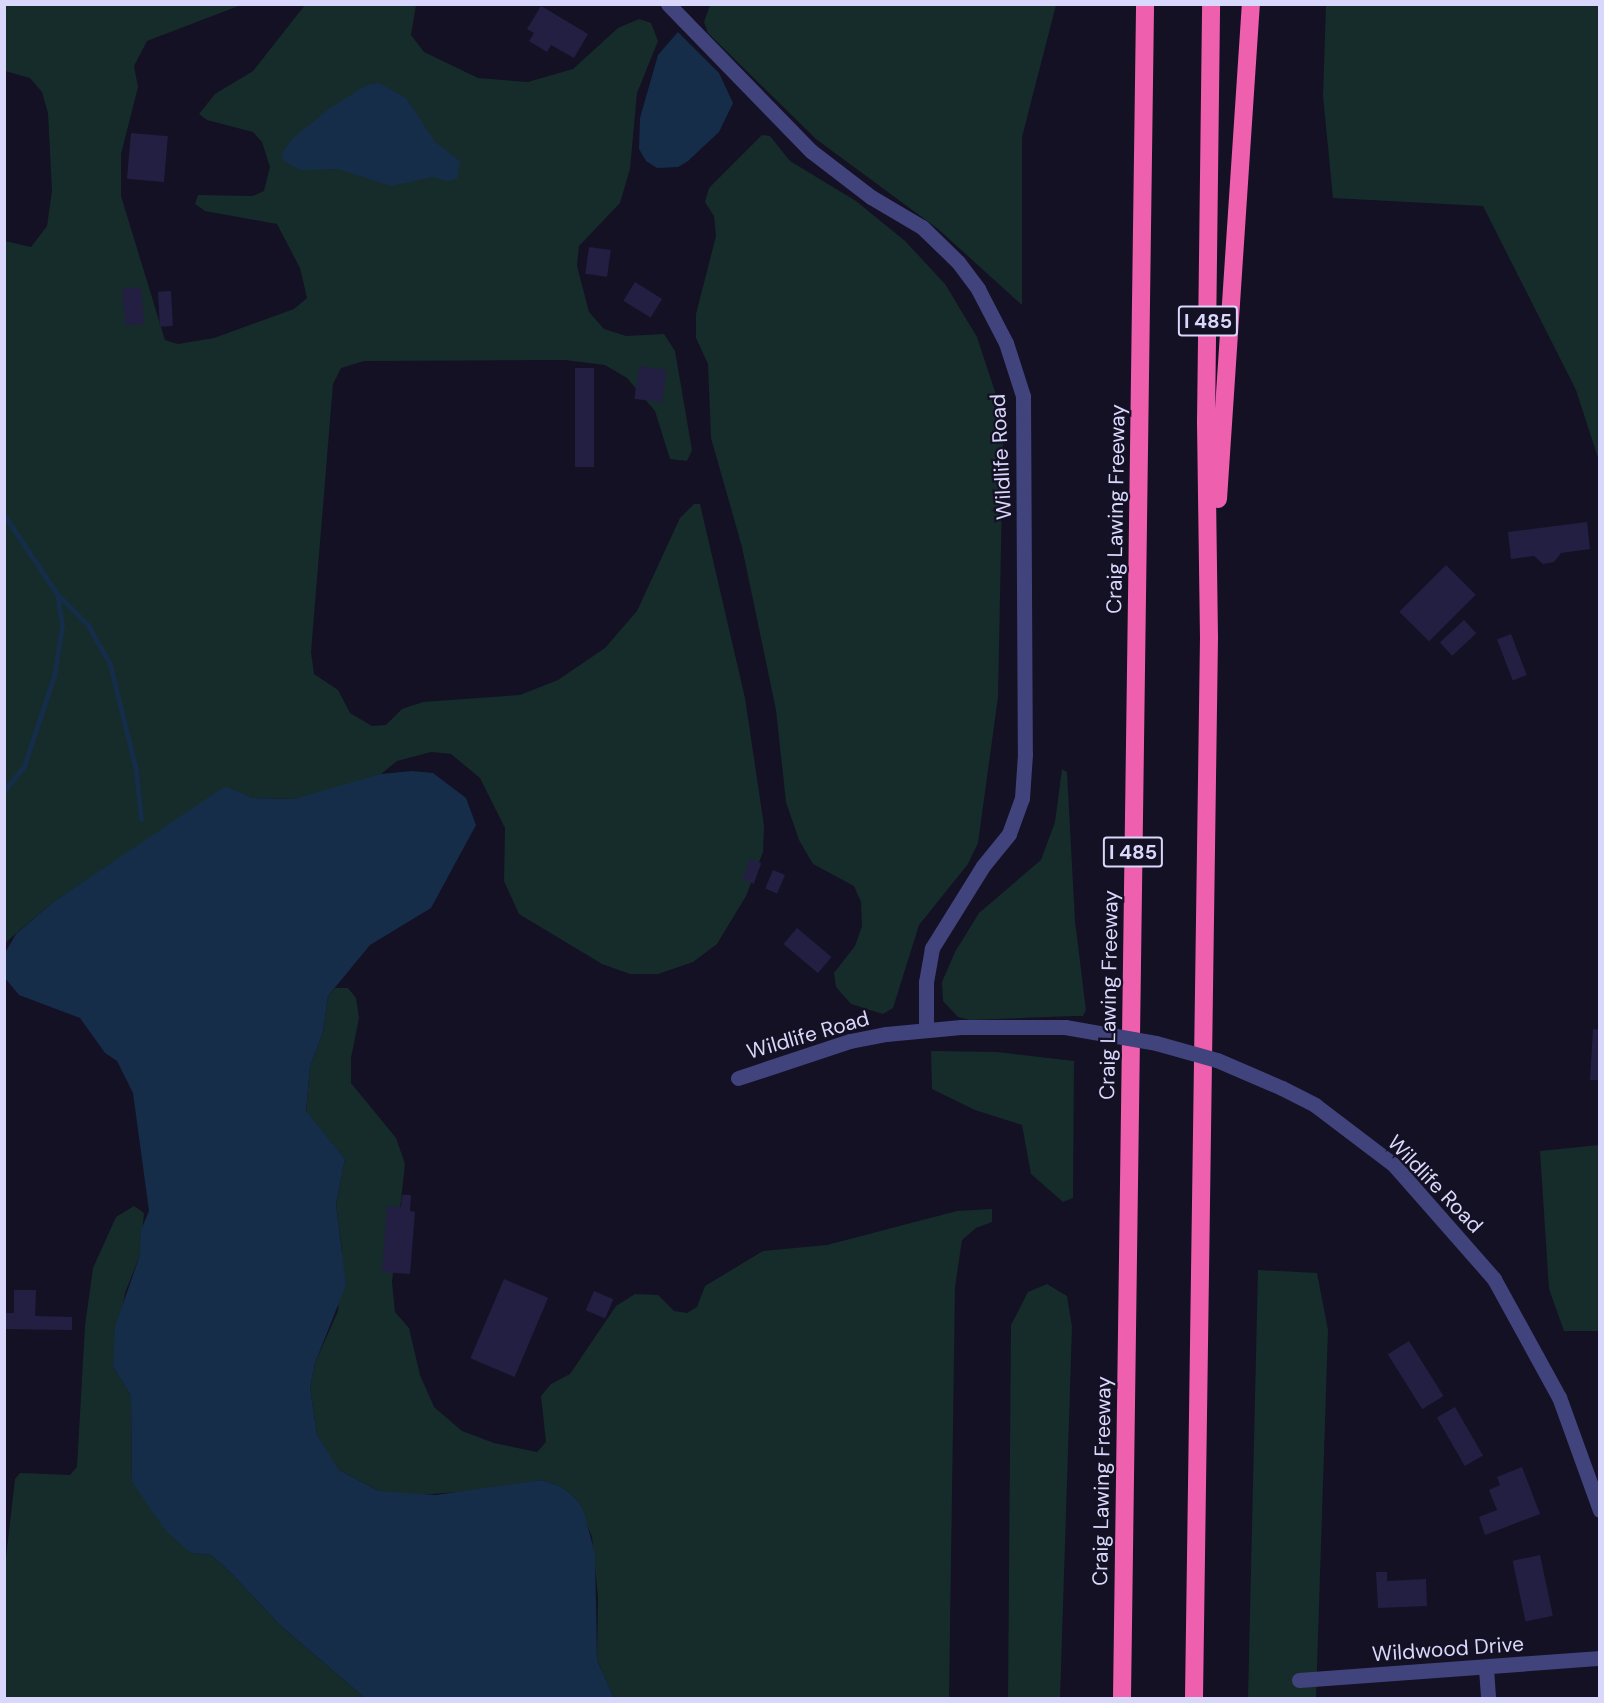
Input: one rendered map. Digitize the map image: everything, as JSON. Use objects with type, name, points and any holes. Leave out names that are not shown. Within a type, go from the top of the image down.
[{"type":"highway","name":"Craig Lawing Freeway","points":[[1122,1698],[1145,4]]},
{"type":"highway","name":"I 485","points":[[1194,1698],[1209,638],[1206,410],[1211,4]]},
{"type":"highway","points":[[1209,638],[1251,4]]},
{"type":"street","name":"Wildlife Road","points":[[668,4],[812,151],[871,197],[922,227],[958,262],[978,289],[1006,343],[1023,396],[1025,754],[1022,798],[1009,834],[983,866],[932,948],[926,982],[926,1029]]},
{"type":"street","name":"Wildlife Road","points":[[738,1078],[850,1041],[926,1029],[1065,1027],[1156,1043],[1217,1060],[1282,1088],[1315,1105],[1394,1165],[1494,1279],[1559,1397],[1599,1510]]},
{"type":"street","name":"Wildwood Drive","points":[[1299,1680],[1599,1658]]},
{"type":"street","points":[[1486,1668],[1488,1698]]},
{"type":"green space","points":[[5,5],[241,5],[147,41],[134,66],[138,87],[121,154],[121,196],[165,340],[178,344],[214,338],[294,309],[307,298],[300,268],[277,224],[205,211],[195,204],[198,195],[253,196],[264,191],[270,167],[262,142],[253,132],[207,120],[199,114],[215,94],[253,71],[305,5],[416,5],[411,35],[424,52],[478,78],[528,82],[573,69],[618,28],[639,19],[651,23],[658,41],[637,93],[630,169],[620,203],[579,246],[577,266],[589,312],[604,329],[626,336],[664,334],[675,351],[692,450],[687,461],[670,459],[655,411],[627,378],[605,365],[565,360],[364,361],[341,368],[333,384],[311,652],[314,674],[338,690],[350,713],[372,726],[386,725],[402,709],[423,702],[520,695],[558,680],[605,648],[637,611],[680,518],[694,504],[700,504],[745,698],[764,826],[763,852],[746,896],[717,944],[693,962],[658,974],[630,974],[602,964],[519,914],[504,881],[505,828],[480,778],[451,754],[431,752],[397,761],[381,774],[363,782],[295,799],[253,798],[227,788],[52,903],[5,943],[5,241],[31,247],[47,226],[52,191],[48,113],[42,92],[30,78],[5,71]]},
{"type":"green space","points":[[710,5],[1056,5],[1022,137],[1022,305],[938,229],[816,139],[708,33],[704,22]]},
{"type":"green space","points":[[1326,5],[1599,5],[1599,461],[1576,390],[1483,206],[1333,198],[1323,96]]},
{"type":"green space","points":[[762,135],[770,136],[790,161],[856,201],[905,241],[945,284],[977,337],[996,395],[1003,444],[998,697],[978,843],[968,864],[919,925],[893,1008],[883,1014],[851,1004],[836,987],[834,973],[855,946],[862,926],[861,902],[854,886],[813,864],[799,840],[786,802],[776,710],[742,547],[711,438],[708,364],[696,338],[696,314],[716,236],[714,216],[705,202],[709,188]]},
{"type":"green space","points":[[1062,769],[1067,772],[1075,921],[1086,1010],[1083,1016],[970,1020],[958,1017],[943,1001],[942,982],[955,952],[979,913],[1041,860],[1055,822]]},
{"type":"green space","points":[[335,988],[348,988],[356,998],[359,1018],[351,1058],[351,1083],[396,1138],[405,1164],[392,1282],[395,1312],[409,1328],[420,1375],[434,1407],[462,1431],[494,1443],[537,1452],[546,1442],[541,1396],[551,1384],[570,1374],[616,1306],[635,1294],[658,1295],[674,1311],[687,1313],[697,1307],[705,1286],[763,1251],[827,1245],[957,1211],[992,1209],[992,1222],[976,1228],[962,1240],[955,1287],[949,1698],[614,1698],[597,1660],[598,1597],[592,1537],[577,1500],[562,1487],[542,1480],[486,1490],[404,1496],[379,1491],[339,1470],[329,1460],[317,1435],[310,1388],[315,1363],[338,1311],[342,1251],[336,1204],[345,1159],[306,1112],[310,1067],[323,1032],[328,996]]},
{"type":"green space","points":[[931,1051],[997,1052],[1074,1061],[1073,1198],[1063,1202],[1031,1174],[1022,1125],[975,1110],[932,1089]]},
{"type":"green space","points":[[1599,1145],[1599,1331],[1564,1331],[1549,1289],[1540,1151]]},
{"type":"green space","points":[[134,1206],[144,1213],[140,1255],[125,1293],[113,1366],[131,1396],[132,1482],[191,1553],[211,1555],[281,1626],[365,1698],[5,1698],[4,1575],[15,1479],[20,1473],[70,1475],[77,1467],[85,1326],[93,1268],[116,1217]]},
{"type":"green space","points":[[1258,1270],[1317,1273],[1328,1330],[1316,1698],[1248,1698]]},
{"type":"green space","points":[[1047,1284],[1067,1296],[1072,1327],[1060,1698],[1008,1698],[1011,1325],[1028,1292]]},
{"type":"water","points":[[678,32],[719,73],[733,103],[719,132],[688,161],[678,167],[657,168],[646,161],[639,149],[640,118],[658,55]]},
{"type":"water","points":[[379,83],[406,98],[435,142],[460,161],[457,179],[446,181],[433,177],[391,186],[338,169],[300,170],[282,160],[283,151],[294,137],[330,108],[367,85]]},
{"type":"water","points":[[412,771],[433,773],[466,798],[476,825],[431,908],[370,945],[328,996],[323,1032],[310,1067],[306,1111],[345,1159],[336,1204],[346,1285],[315,1363],[310,1388],[317,1435],[339,1470],[379,1491],[436,1495],[542,1480],[562,1487],[577,1500],[584,1512],[595,1554],[597,1660],[614,1698],[365,1698],[281,1626],[211,1555],[191,1553],[166,1531],[132,1482],[131,1396],[113,1366],[115,1327],[140,1255],[141,1230],[149,1211],[133,1093],[117,1061],[105,1053],[80,1018],[19,995],[5,978],[5,953],[16,934],[52,903],[221,789],[227,787],[253,798],[294,799],[381,774]]},
{"type":"building","points":[[541,6],[588,34],[574,58],[551,45],[547,52],[529,41],[534,33],[527,29]]},
{"type":"building","points":[[131,133],[168,136],[164,182],[127,179]]},
{"type":"building","points":[[589,247],[611,250],[607,277],[585,274]]},
{"type":"building","points":[[635,282],[662,299],[650,318],[623,301]]},
{"type":"building","points":[[141,287],[144,324],[125,326],[122,289]]},
{"type":"building","points":[[171,291],[173,326],[160,327],[158,292]]},
{"type":"building","points":[[639,366],[667,370],[662,403],[634,399]]},
{"type":"building","points":[[575,368],[594,368],[594,467],[575,467]]},
{"type":"building","points":[[1587,522],[1590,549],[1561,553],[1554,562],[1543,564],[1534,556],[1511,559],[1508,532]]},
{"type":"building","points":[[1446,565],[1476,595],[1429,641],[1399,612]]},
{"type":"building","points":[[1464,620],[1476,633],[1452,656],[1440,643]]},
{"type":"building","points":[[1511,634],[1527,675],[1513,680],[1497,639]]},
{"type":"building","points":[[750,859],[761,863],[754,884],[742,880]]},
{"type":"building","points":[[773,870],[785,875],[777,893],[765,888]]},
{"type":"building","points":[[797,928],[831,957],[818,973],[784,944]]},
{"type":"building","points":[[1593,1029],[1600,1030],[1600,1080],[1590,1080]]},
{"type":"building","points":[[402,1195],[411,1195],[410,1211],[415,1212],[410,1274],[382,1272],[387,1206],[401,1207]]},
{"type":"building","points":[[504,1279],[548,1298],[515,1377],[470,1358]]},
{"type":"building","points":[[14,1290],[36,1290],[35,1316],[72,1317],[72,1330],[4,1329],[4,1313],[14,1313]]},
{"type":"building","points":[[594,1291],[613,1299],[605,1319],[586,1310]]},
{"type":"building","points":[[1409,1341],[1443,1396],[1422,1409],[1388,1354]]},
{"type":"building","points":[[1455,1407],[1483,1455],[1465,1466],[1437,1418]]},
{"type":"building","points":[[1522,1467],[1540,1514],[1485,1535],[1479,1517],[1497,1510],[1489,1490],[1500,1485],[1497,1477]]},
{"type":"building","points":[[1540,1555],[1553,1616],[1526,1621],[1513,1561]]},
{"type":"building","points":[[1376,1572],[1387,1572],[1387,1581],[1426,1579],[1427,1606],[1378,1608]]},
{"type":"waterway","points":[[4,515],[57,594],[88,625],[110,664],[136,771],[141,819]]},
{"type":"waterway","points":[[4,791],[24,766],[54,676],[62,625],[57,595]]}]
